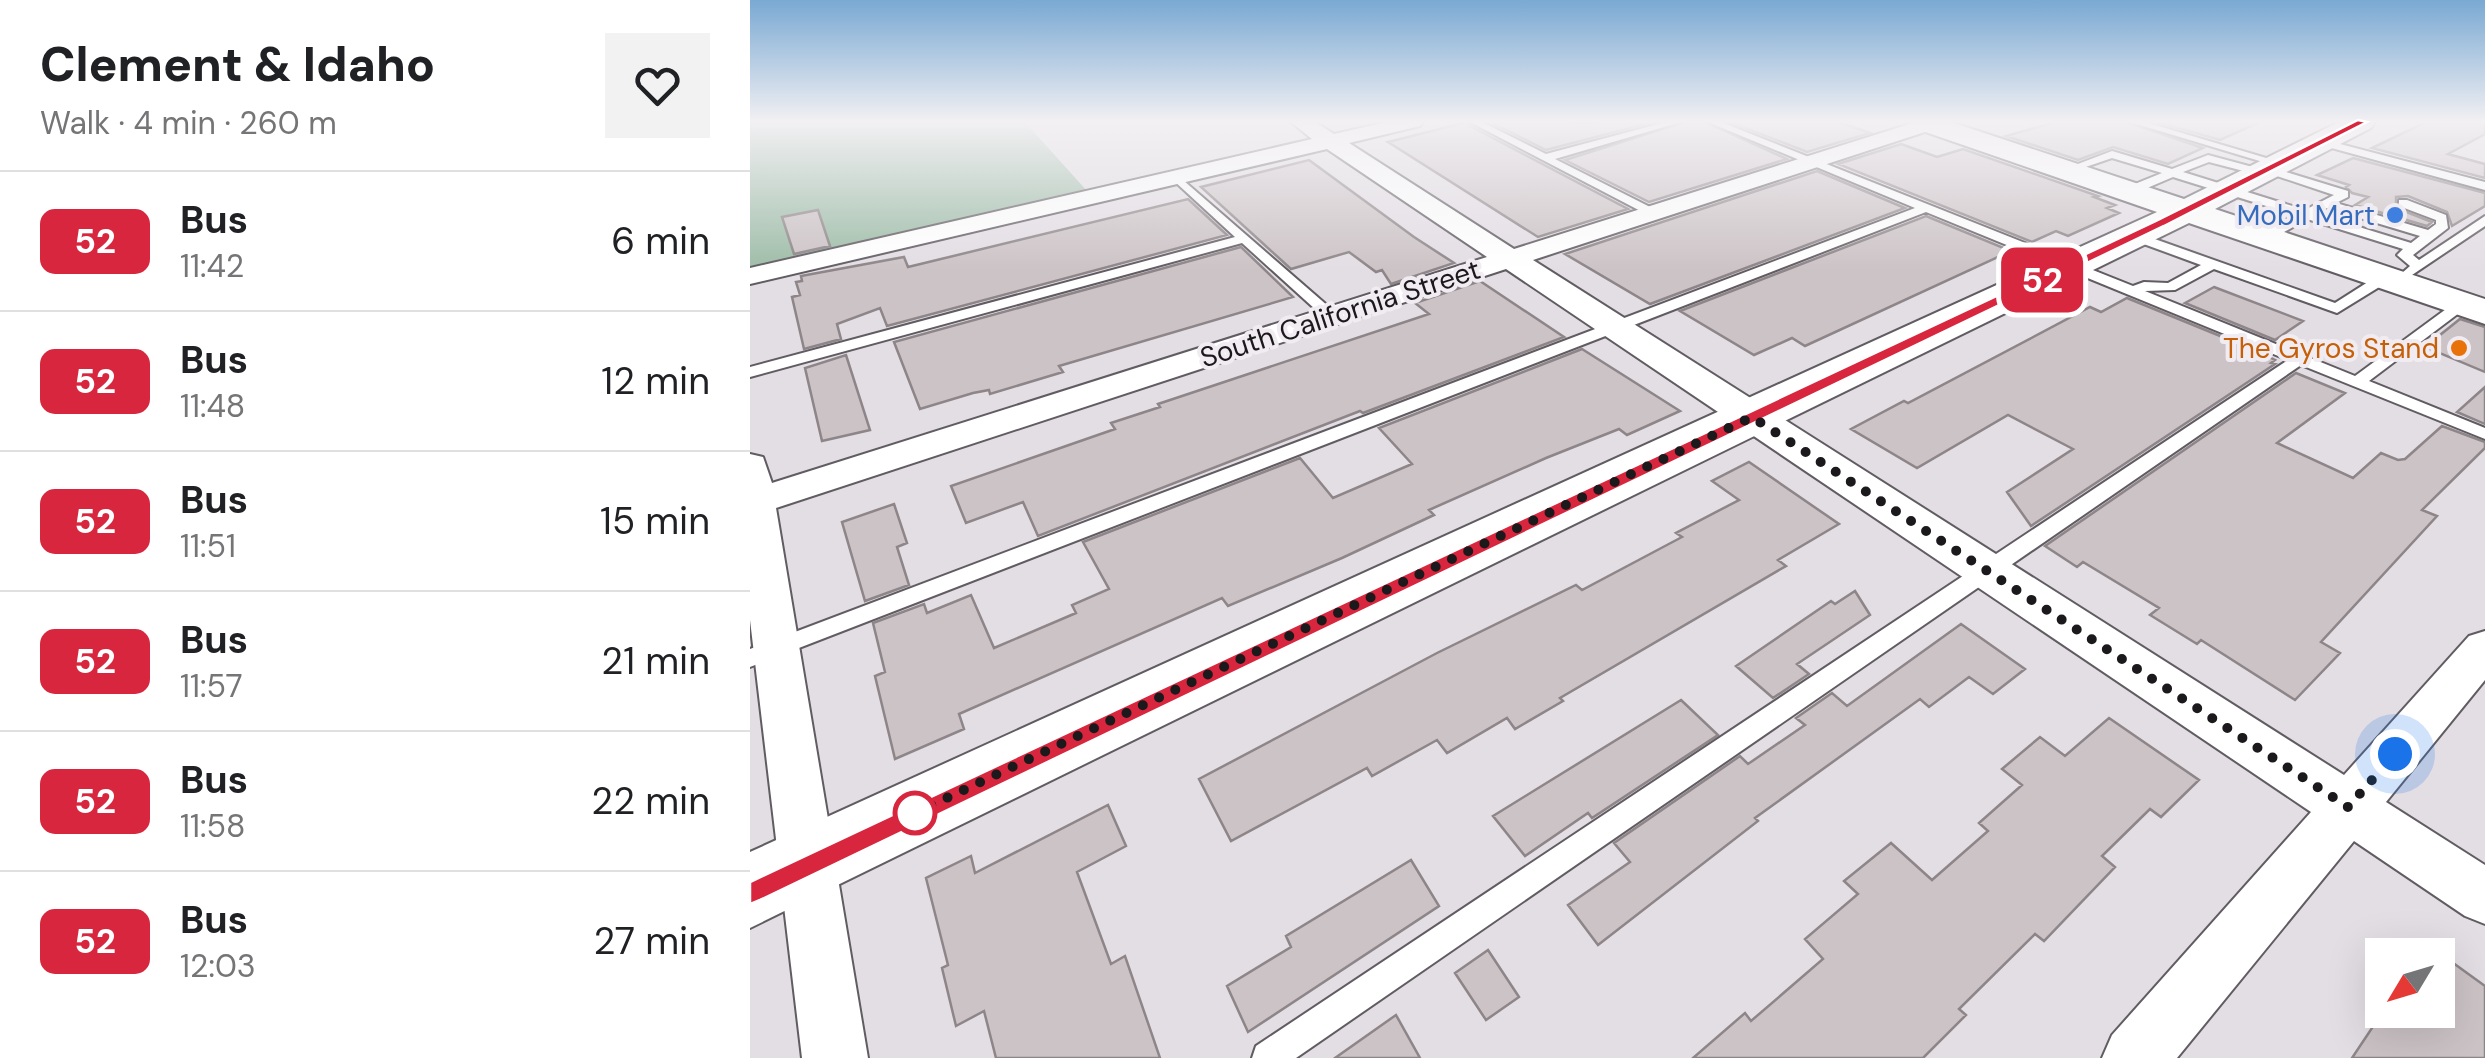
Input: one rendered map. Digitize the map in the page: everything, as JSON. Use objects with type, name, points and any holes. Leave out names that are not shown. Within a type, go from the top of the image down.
[{"type":"street","points":[[750,276],[1193,171]]},
{"type":"street","points":[[1377,171],[2485,896]]},
{"type":"street","name":"South California Street","points":[[752,490],[1330,316],[1783,171]]},
{"type":"street","points":[[2070,171],[2132,214]]},
{"type":"street","points":[[750,891],[2070,266],[2132,214],[2194,190],[2273,171]]},
{"type":"street","points":[[2194,190],[2265,238],[2402,269],[2473,308]]},
{"type":"street","points":[[752,490],[763,652],[807,864],[836,1058]]},
{"type":"street","points":[[2135,1058],[2485,648]]},
{"type":"lane","points":[[1571,171],[1652,213]]},
{"type":"lane","points":[[1835,171],[2485,434]]},
{"type":"lane","points":[[2150,171],[2194,190],[2307,214],[2402,269]]},
{"type":"lane","points":[[2194,190],[2202,171]]},
{"type":"lane","points":[[2265,238],[2344,194],[2276,171]]},
{"type":"lane","points":[[2277,171],[2346,187]]},
{"type":"lane","points":[[2430,171],[2485,186]]},
{"type":"lane","points":[[1176,177],[1330,316]]},
{"type":"lane","points":[[2402,269],[2429,235],[2443,225],[2442,218],[2403,203]]},
{"type":"lane","points":[[2326,204],[2429,235]]},
{"type":"lane","points":[[763,652],[1926,208]]},
{"type":"lane","points":[[2132,214],[2212,264],[2338,309],[2485,220]]},
{"type":"lane","points":[[750,372],[1244,239]]},
{"type":"lane","points":[[2133,292],[2144,286],[2170,287],[2212,264]]},
{"type":"lane","points":[[2357,382],[2473,308]]},
{"type":"lane","points":[[1268,1058],[2300,359]]},
{"type":"green space","points":[[750,171],[1069,171],[1087,191],[750,270]]},
{"type":"building","points":[[1264,171],[1325,171],[1454,263],[1391,284],[1382,270],[1376,272],[1349,252],[1291,269],[1201,187]]},
{"type":"building","points":[[1434,171],[1556,171],[1628,209],[1538,237]]},
{"type":"building","points":[[1588,171],[1747,171],[1649,202]]},
{"type":"building","points":[[1816,171],[1905,208],[1650,304],[1565,254]]},
{"type":"building","points":[[1856,171],[2027,171],[2098,196],[2094,197],[2115,205],[2107,208],[2119,213],[2068,236],[2056,231],[2032,242]]},
{"type":"building","points":[[2325,171],[2403,171],[2485,193],[2485,206],[2452,226],[2447,212],[2408,196],[2396,197],[2396,208],[2432,222],[2427,226],[2355,205],[2368,197],[2352,193],[2346,187],[2349,185],[2317,175]]},
{"type":"building","points":[[2460,171],[2485,171],[2485,178]]},
{"type":"building","points":[[1188,199],[1227,235],[887,326],[880,308],[837,324],[841,339],[804,349],[792,297],[800,295],[796,282],[802,281],[801,276],[904,257],[908,267]]},
{"type":"building","points":[[818,210],[830,246],[794,254],[782,217]]},
{"type":"building","points":[[1926,216],[2011,251],[1805,346],[1792,338],[1754,355],[1680,311]]},
{"type":"building","points":[[1241,247],[1293,297],[1059,366],[1063,372],[990,394],[989,390],[973,393],[920,409],[894,342]]},
{"type":"building","points":[[1480,281],[1564,337],[1038,536],[1023,502],[966,523],[951,486],[1115,429],[1111,423],[1160,407],[1158,404],[1429,314],[1415,303]]},
{"type":"building","points":[[2214,287],[2303,321],[2275,340],[2185,303]]},
{"type":"building","points":[[2127,298],[2257,351],[2275,360],[2271,363],[2275,364],[2031,526],[2007,492],[2073,449],[2008,415],[1917,468],[1851,429],[2090,307],[2101,312]]},
{"type":"building","points":[[2460,319],[2485,327],[2485,372],[2425,347]]},
{"type":"building","points":[[1582,349],[1680,411],[1627,435],[1619,429],[1546,458],[1429,510],[1434,515],[1342,558],[1228,606],[1222,598],[959,714],[964,729],[895,759],[875,676],[885,672],[873,623],[924,604],[927,613],[971,595],[994,648],[1076,613],[1072,605],[1109,589],[1083,542],[1300,458],[1333,498],[1412,464],[1379,428]]},
{"type":"building","points":[[846,355],[870,430],[822,441],[805,368]]},
{"type":"building","points":[[2296,373],[2345,393],[2277,443],[2353,478],[2381,453],[2405,459],[2442,426],[2485,442],[2485,448],[2422,510],[2437,516],[2321,642],[2340,653],[2295,700],[2201,640],[2197,644],[2150,615],[2159,608],[2083,562],[2077,567],[2045,546]]},
{"type":"building","points":[[2485,387],[2485,424],[2457,412]]},
{"type":"building","points":[[1749,462],[1839,524],[1778,560],[1786,566],[1560,698],[1563,701],[1515,729],[1507,718],[1447,753],[1437,740],[1372,776],[1367,768],[1231,841],[1199,779],[1437,653],[1576,585],[1582,590],[1682,537],[1676,533],[1739,500],[1712,481]]},
{"type":"building","points":[[894,504],[907,543],[897,547],[909,585],[865,601],[842,522]]},
{"type":"building","points":[[1855,591],[1870,615],[1797,664],[1809,674],[1773,698],[1736,666],[1831,601],[1835,604]]},
{"type":"building","points":[[1961,624],[2025,669],[1993,694],[1969,677],[1929,707],[1920,699],[1755,818],[1758,821],[1598,945],[1568,905],[1630,862],[1614,843],[1740,756],[1748,764],[1805,725],[1796,718],[1832,693],[1847,706]]},
{"type":"building","points":[[1681,700],[1718,735],[1592,818],[1588,813],[1525,856],[1493,816]]},
{"type":"building","points":[[2109,718],[2199,780],[2161,817],[2150,809],[2102,856],[2115,867],[2044,941],[2035,934],[1959,1009],[1966,1015],[1923,1058],[1693,1058],[1745,1013],[1751,1021],[1823,959],[1805,939],[1858,894],[1844,881],[1891,843],[1932,880],[1988,831],[1979,823],[2022,785],[2002,769],[2040,737],[2065,756]]},
{"type":"building","points":[[1108,805],[1126,846],[1077,872],[1111,964],[1125,956],[1160,1058],[996,1058],[984,1011],[956,1026],[942,968],[948,965],[926,878],[971,856],[975,873]]},
{"type":"building","points":[[1411,860],[1439,906],[1248,1032],[1227,986],[1291,947],[1286,936]]},
{"type":"building","points":[[1488,950],[1519,997],[1486,1020],[1455,973]]},
{"type":"building","points":[[2455,964],[2485,986],[2485,1058],[2352,1058],[2372,1028],[2455,1028]]},
{"type":"building","points":[[1396,1015],[1420,1058],[1335,1058]]},
{"type":"bus line","name":"52","points":[[750,891],[2160,224],[2262,171]]},
{"type":"place","name":"Mobil Mart","points":[[2395,215]]},
{"type":"place","name":"The Gyros Stand","points":[[2459,348]]},
{"type":"route","points":[[915,813],[1752,417],[2348,807],[2395,754]]}]
